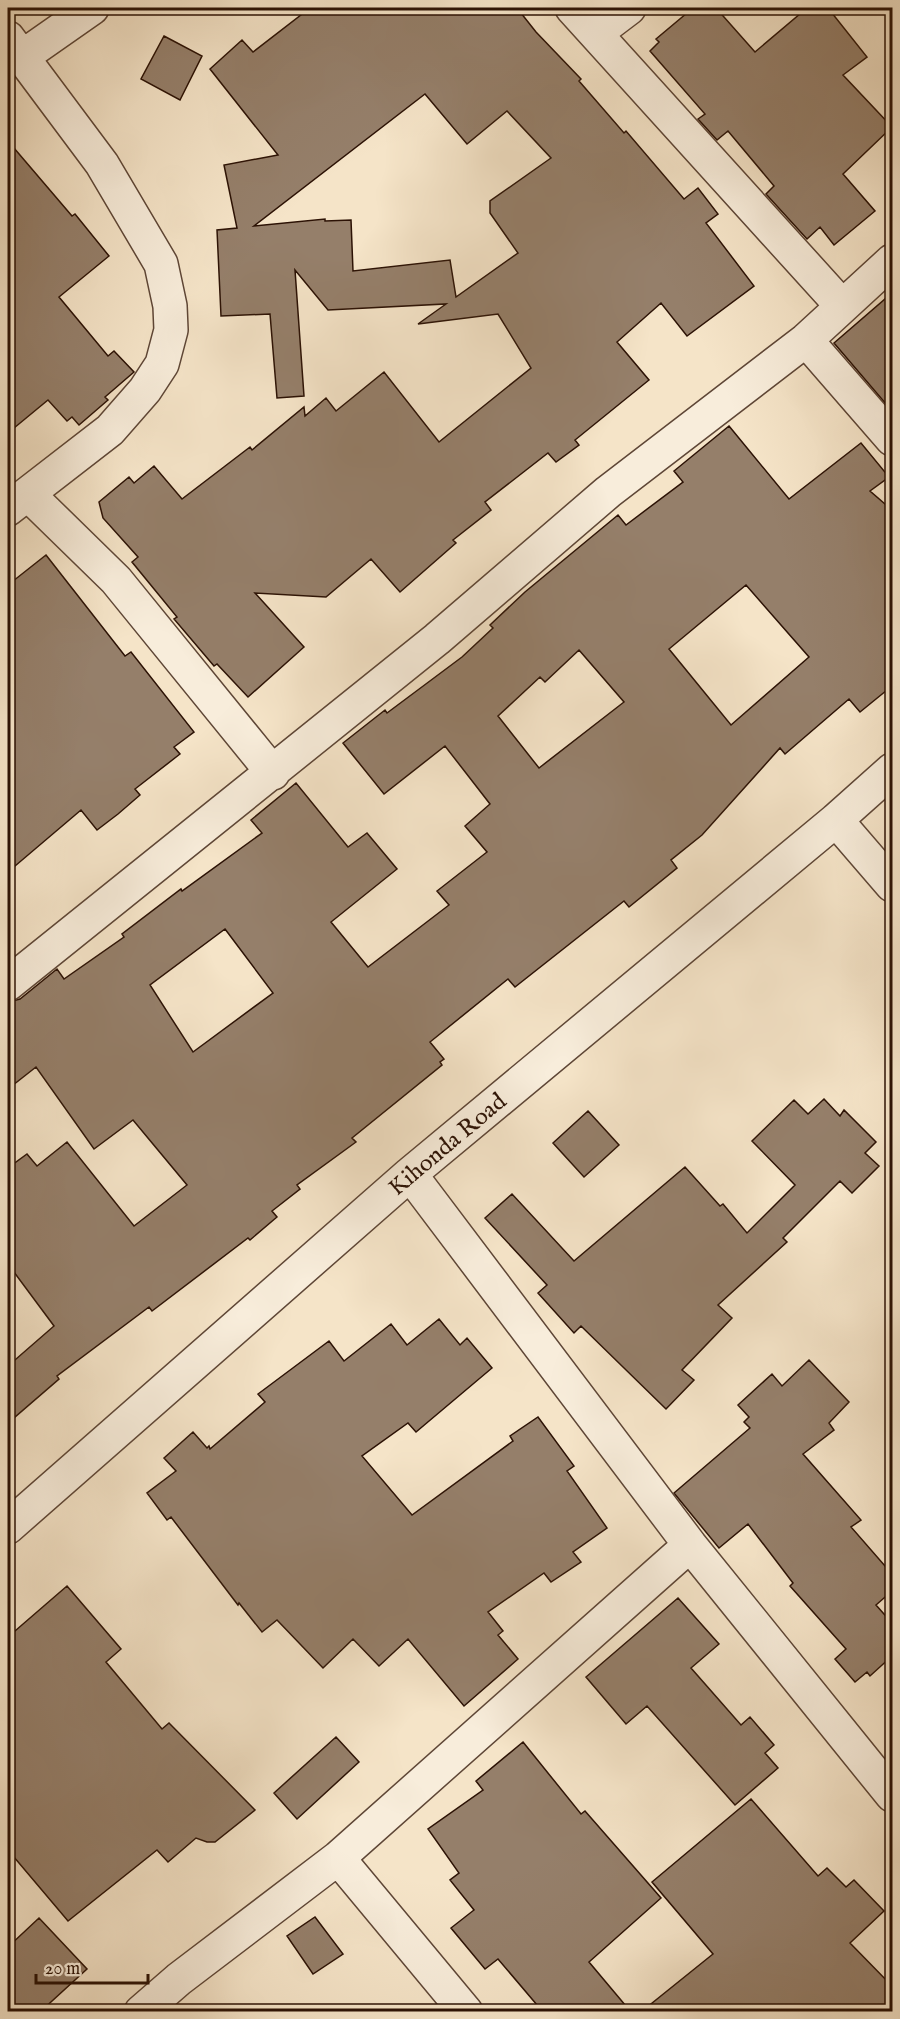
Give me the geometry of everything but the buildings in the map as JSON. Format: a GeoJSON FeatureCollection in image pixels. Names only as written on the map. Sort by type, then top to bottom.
{"type":"FeatureCollection","features":[{"type":"Feature","properties":{"kind":"street"},"geometry":{"type":"LineString","coordinates":[[92,8],[15,48],[102,164],[161,264],[170,306],[171,330],[162,364],[145,390],[110,430],[18,501],[116,580],[273,773]]}},
{"type":"Feature","properties":{"kind":"street"},"geometry":{"type":"LineString","coordinates":[[572,8],[842,306]]}},
{"type":"Feature","properties":{"kind":"street"},"geometry":{"type":"LineString","coordinates":[[596,33],[629,8]]}},
{"type":"Feature","properties":{"kind":"street"},"geometry":{"type":"LineString","coordinates":[[8,984],[437,639],[608,492],[806,340],[892,261]]}},
{"type":"Feature","properties":{"kind":"street"},"geometry":{"type":"LineString","coordinates":[[806,340],[892,439]]}},
{"type":"Feature","properties":{"kind":"street","name":"Kihonda Road"},"geometry":{"type":"LineString","coordinates":[[8,1527],[410,1174],[836,820],[892,770]]}},
{"type":"Feature","properties":{"kind":"street"},"geometry":{"type":"LineString","coordinates":[[836,820],[892,885]]}},
{"type":"Feature","properties":{"kind":"street"},"geometry":{"type":"LineString","coordinates":[[410,1174],[690,1545],[892,1795]]}},
{"type":"Feature","properties":{"kind":"street"},"geometry":{"type":"LineString","coordinates":[[141,2012],[179,1979],[338,1858],[690,1545]]}},
{"type":"Feature","properties":{"kind":"street"},"geometry":{"type":"LineString","coordinates":[[338,1858],[466,2012]]}}]}
